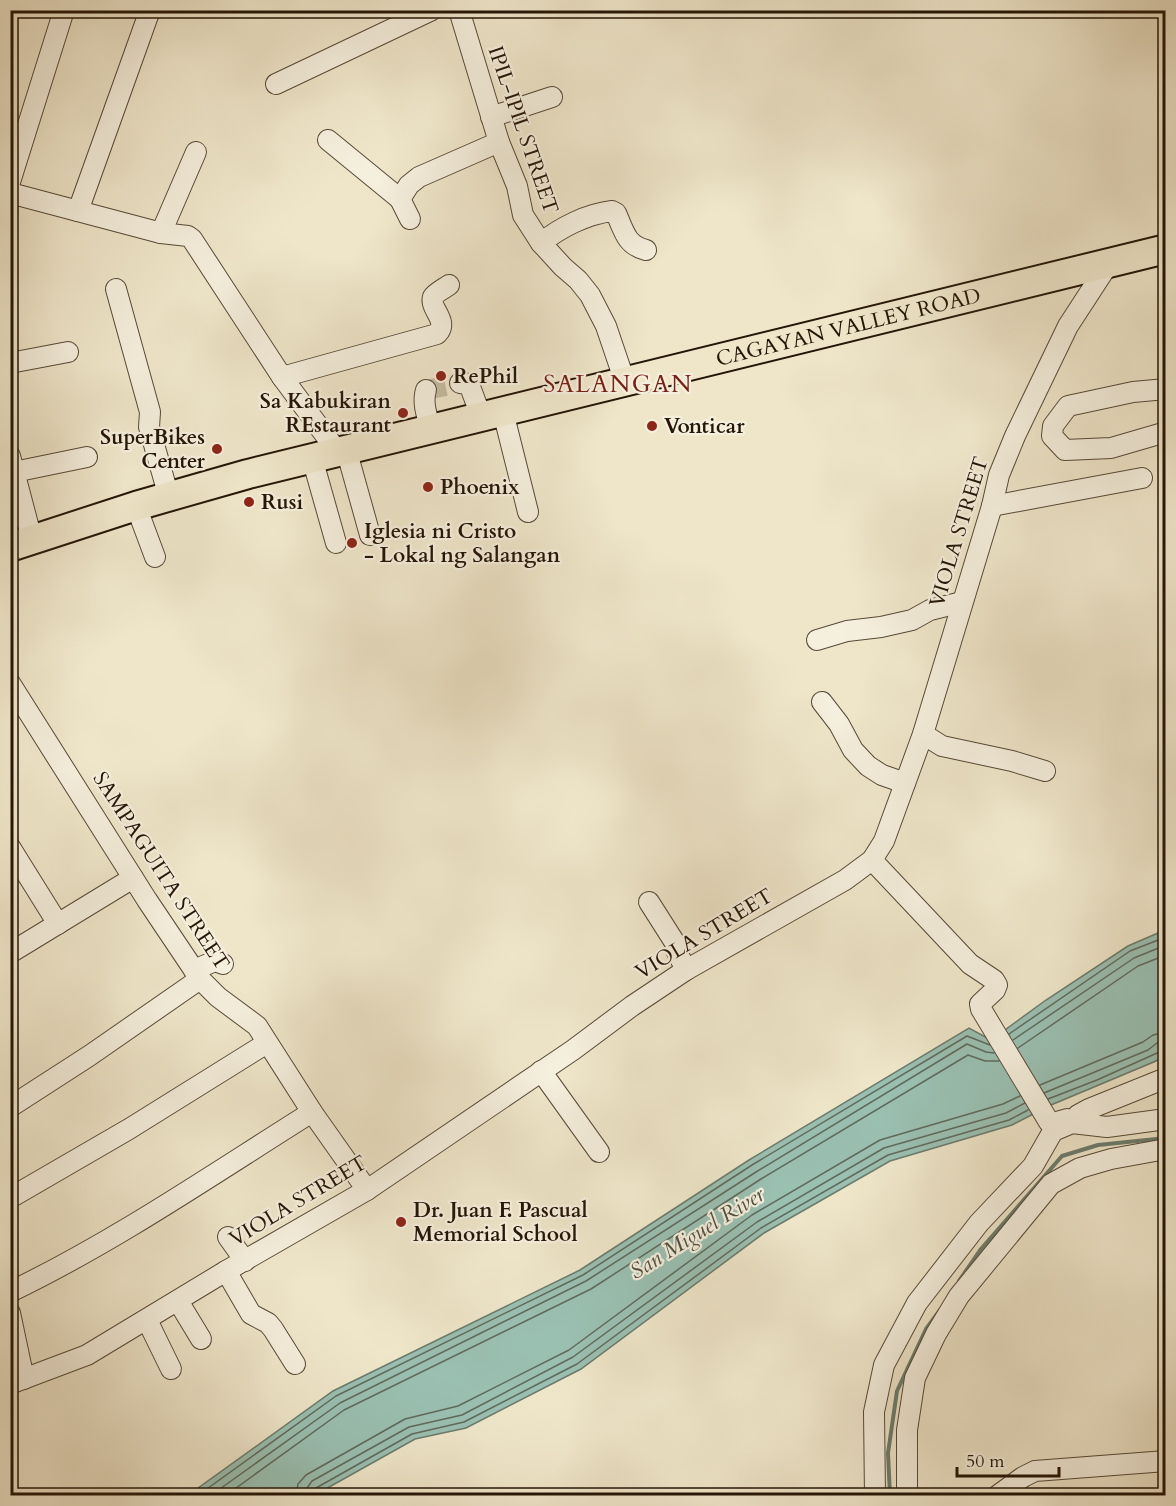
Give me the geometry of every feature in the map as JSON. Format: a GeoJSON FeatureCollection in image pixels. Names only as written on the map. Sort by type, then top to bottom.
{"type":"FeatureCollection","features":[{"type":"Feature","properties":{"kind":"highway","name":"CAGAYAN VALLEY ROAD"},"geometry":{"type":"LineString","coordinates":[[22,543],[136,506],[332,453],[1166,249]]}},
{"type":"Feature","properties":{"kind":"street"},"geometry":{"type":"LineString","coordinates":[[10,182],[63,10]]}},
{"type":"Feature","properties":{"kind":"street"},"geometry":{"type":"LineString","coordinates":[[78,211],[150,10]]}},
{"type":"Feature","properties":{"kind":"street"},"geometry":{"type":"LineString","coordinates":[[276,84],[432,10]]}},
{"type":"Feature","properties":{"kind":"street","name":"IPIL-IPIL STREET"},"geometry":{"type":"LineString","coordinates":[[459,10],[490,117],[517,186],[520,207],[541,243],[590,295],[606,326],[625,382]]}},
{"type":"Feature","properties":{"kind":"street"},"geometry":{"type":"LineString","coordinates":[[490,117],[552,97]]}},
{"type":"Feature","properties":{"kind":"street"},"geometry":{"type":"LineString","coordinates":[[328,140],[400,199],[410,219]]}},
{"type":"Feature","properties":{"kind":"street"},"geometry":{"type":"LineString","coordinates":[[400,199],[409,185],[419,177],[499,142]]}},
{"type":"Feature","properties":{"kind":"street"},"geometry":{"type":"LineString","coordinates":[[161,232],[196,153]]}},
{"type":"Feature","properties":{"kind":"street"},"geometry":{"type":"LineString","coordinates":[[10,193],[161,232],[188,236],[192,239],[332,453],[361,504],[370,535]]}},
{"type":"Feature","properties":{"kind":"street"},"geometry":{"type":"LineString","coordinates":[[541,243],[583,218],[612,211],[616,213],[631,244],[636,248],[646,250]]}},
{"type":"Feature","properties":{"kind":"street","name":"VIOLA STREET"},"geometry":{"type":"LineString","coordinates":[[17,1381],[76,1361],[367,1190],[686,970],[845,880],[872,860],[884,842],[923,734],[992,506],[999,475],[1068,326],[1109,263]]}},
{"type":"Feature","properties":{"kind":"street"},"geometry":{"type":"LineString","coordinates":[[282,377],[437,334],[441,331],[442,323],[433,301],[434,296],[449,285]]}},
{"type":"Feature","properties":{"kind":"street"},"geometry":{"type":"LineString","coordinates":[[116,289],[150,412],[149,427],[170,497]]}},
{"type":"Feature","properties":{"kind":"street"},"geometry":{"type":"LineString","coordinates":[[10,363],[68,351]]}},
{"type":"Feature","properties":{"kind":"street"},"geometry":{"type":"LineString","coordinates":[[460,383],[469,384],[492,414],[528,512]]}},
{"type":"Feature","properties":{"kind":"street"},"geometry":{"type":"LineString","coordinates":[[426,390],[424,395],[430,429]]}},
{"type":"Feature","properties":{"kind":"street"},"geometry":{"type":"LineString","coordinates":[[1166,390],[1133,392],[1068,406],[1053,426],[1052,436],[1065,450],[1111,448],[1166,432]]}},
{"type":"Feature","properties":{"kind":"street"},"geometry":{"type":"LineString","coordinates":[[1027,413],[1053,426]]}},
{"type":"Feature","properties":{"kind":"street"},"geometry":{"type":"LineString","coordinates":[[332,453],[327,512],[336,543]]}},
{"type":"Feature","properties":{"kind":"street"},"geometry":{"type":"LineString","coordinates":[[22,543],[29,528],[12,464],[87,457]]}},
{"type":"Feature","properties":{"kind":"street"},"geometry":{"type":"LineString","coordinates":[[992,506],[1142,478]]}},
{"type":"Feature","properties":{"kind":"street"},"geometry":{"type":"LineString","coordinates":[[327,512],[361,504]]}},
{"type":"Feature","properties":{"kind":"street"},"geometry":{"type":"LineString","coordinates":[[136,506],[155,557]]}},
{"type":"Feature","properties":{"kind":"street"},"geometry":{"type":"LineString","coordinates":[[817,640],[847,631],[912,620],[930,610],[962,602]]}},
{"type":"Feature","properties":{"kind":"street","name":"SAMPAGUITA STREET"},"geometry":{"type":"LineString","coordinates":[[13,691],[197,975],[218,997],[253,1022],[367,1190]]}},
{"type":"Feature","properties":{"kind":"street"},"geometry":{"type":"LineString","coordinates":[[822,702],[839,724],[852,750],[868,766],[882,775],[905,783]]}},
{"type":"Feature","properties":{"kind":"street"},"geometry":{"type":"LineString","coordinates":[[923,734],[942,746],[1012,761],[1044,771]]}},
{"type":"Feature","properties":{"kind":"street"},"geometry":{"type":"LineString","coordinates":[[10,847],[58,924]]}},
{"type":"Feature","properties":{"kind":"street"},"geometry":{"type":"LineString","coordinates":[[872,860],[969,964],[994,980],[997,985],[995,990],[982,1000],[981,1009],[1049,1122],[1067,1119],[1072,1123]]}},
{"type":"Feature","properties":{"kind":"street"},"geometry":{"type":"LineString","coordinates":[[10,953],[133,878]]}},
{"type":"Feature","properties":{"kind":"street"},"geometry":{"type":"LineString","coordinates":[[649,902],[676,946],[686,970]]}},
{"type":"Feature","properties":{"kind":"street"},"geometry":{"type":"LineString","coordinates":[[10,1107],[89,1056],[215,962],[223,964]]}},
{"type":"Feature","properties":{"kind":"street"},"geometry":{"type":"LineString","coordinates":[[10,1198],[129,1129],[267,1043]]}},
{"type":"Feature","properties":{"kind":"street"},"geometry":{"type":"LineString","coordinates":[[541,1071],[599,1152]]}},
{"type":"Feature","properties":{"kind":"street"},"geometry":{"type":"LineString","coordinates":[[1072,1123],[1078,1115],[1089,1109],[1166,1078]]}},
{"type":"Feature","properties":{"kind":"street"},"geometry":{"type":"LineString","coordinates":[[10,1292],[54,1271],[98,1245],[312,1112]]}},
{"type":"Feature","properties":{"kind":"street"},"geometry":{"type":"LineString","coordinates":[[907,1496],[907,1430],[915,1378],[936,1334],[959,1296],[1042,1175],[1053,1131],[1072,1123],[1107,1127],[1166,1119]]}},
{"type":"Feature","properties":{"kind":"street"},"geometry":{"type":"LineString","coordinates":[[875,1496],[874,1412],[884,1365],[917,1303],[979,1223],[1042,1175],[1166,1149]]}},
{"type":"Feature","properties":{"kind":"street"},"geometry":{"type":"LineString","coordinates":[[228,1237],[245,1261]]}},
{"type":"Feature","properties":{"kind":"street"},"geometry":{"type":"LineString","coordinates":[[226,1271],[251,1314],[268,1323],[295,1364]]}},
{"type":"Feature","properties":{"kind":"street"},"geometry":{"type":"LineString","coordinates":[[178,1301],[201,1339]]}},
{"type":"Feature","properties":{"kind":"street"},"geometry":{"type":"LineString","coordinates":[[10,1313],[17,1381]]}},
{"type":"Feature","properties":{"kind":"street"},"geometry":{"type":"LineString","coordinates":[[147,1320],[171,1370]]}},
{"type":"Feature","properties":{"kind":"street"},"geometry":{"type":"LineString","coordinates":[[997,1496],[1035,1471],[1166,1461]]}},
{"type":"Feature","properties":{"kind":"water","name":"San Miguel River"},"geometry":{"type":"Polygon","coordinates":[[[1165,930],[1165,1053],[1156,1061],[1051,1105],[1012,1125],[890,1161],[764,1233],[581,1369],[466,1428],[415,1439],[315,1495],[187,1496],[333,1391],[580,1270],[749,1160],[969,1028],[991,1040],[1046,1000],[1128,946],[1165,930]]]}},
{"type":"Feature","properties":{"kind":"waterway"},"geometry":{"type":"LineString","coordinates":[[959,1281],[981,1249],[1062,1156],[1098,1145],[1166,1138]]}},
{"type":"Feature","properties":{"kind":"waterway"},"geometry":{"type":"LineString","coordinates":[[890,1496],[888,1453],[897,1391],[926,1329],[940,1310]]}},
{"type":"Feature","properties":{"kind":"tunnel"},"geometry":{"type":"LineString","coordinates":[[426,390],[460,383]]}},
{"type":"Feature","properties":{"kind":"place","name":"RePhil"},"geometry":{"type":"Point","coordinates":[441,376]}},
{"type":"Feature","properties":{"kind":"place","name":"Sa Kabukiran REstaurant"},"geometry":{"type":"Point","coordinates":[403,413]}},
{"type":"Feature","properties":{"kind":"place","name":"Vonticar"},"geometry":{"type":"Point","coordinates":[652,426]}},
{"type":"Feature","properties":{"kind":"place","name":"SuperBikes Center"},"geometry":{"type":"Point","coordinates":[217,449]}},
{"type":"Feature","properties":{"kind":"place","name":"Phoenix"},"geometry":{"type":"Point","coordinates":[428,487]}},
{"type":"Feature","properties":{"kind":"place","name":"Rusi"},"geometry":{"type":"Point","coordinates":[249,502]}},
{"type":"Feature","properties":{"kind":"place","name":"Iglesia ni Cristo - Lokal ng Salangan"},"geometry":{"type":"Point","coordinates":[352,543]}},
{"type":"Feature","properties":{"kind":"place","name":"Dr. Juan F. Pascual Memorial School"},"geometry":{"type":"Point","coordinates":[401,1222]}},
{"type":"Feature","properties":{"kind":"district","name":"SALANGAN"},"geometry":{"type":"Point","coordinates":[618,384]}}]}
